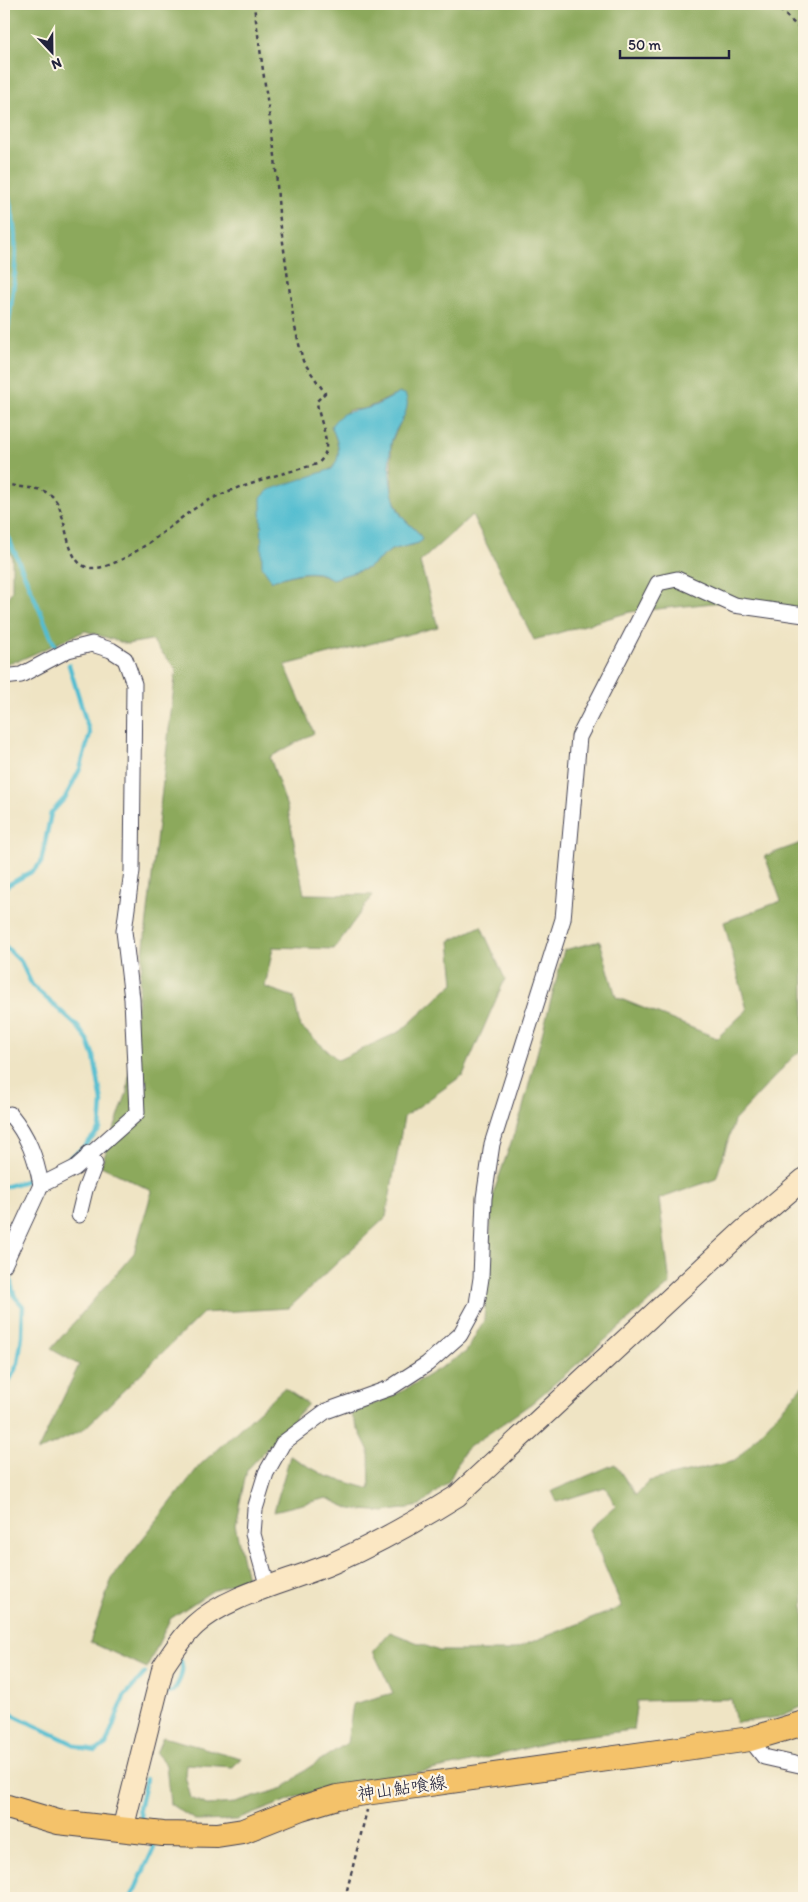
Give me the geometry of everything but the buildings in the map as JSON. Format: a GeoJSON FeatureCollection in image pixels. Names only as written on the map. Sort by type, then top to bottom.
{"type":"FeatureCollection","features":[{"type":"Feature","properties":{"kind":"main road","name":"神山鮎喰線"},"geometry":{"type":"LineString","coordinates":[[4,1806],[58,1822],[163,1834],[217,1835],[243,1831],[301,1808],[337,1797],[750,1739],[804,1723]]}},
{"type":"Feature","properties":{"kind":"street"},"geometry":{"type":"LineString","coordinates":[[268,1588],[253,1534],[253,1526],[255,1509],[266,1473],[283,1443],[326,1411],[390,1388],[427,1364],[460,1335],[477,1304],[481,1278],[484,1198],[492,1144],[563,919],[579,737],[658,583],[677,579],[734,604],[804,614]]}},
{"type":"Feature","properties":{"kind":"street"},"geometry":{"type":"LineString","coordinates":[[4,677],[21,676],[68,650],[92,644],[111,650],[124,659],[134,684],[132,871],[124,931],[132,1000],[137,1113],[89,1153],[75,1168],[40,1179]]}},
{"type":"Feature","properties":{"kind":"street"},"geometry":{"type":"LineString","coordinates":[[4,1116],[10,1114],[24,1131],[37,1161],[40,1179],[6,1262]]}},
{"type":"Feature","properties":{"kind":"street"},"geometry":{"type":"LineString","coordinates":[[79,1215],[85,1190],[95,1164],[89,1153]]}},
{"type":"Feature","properties":{"kind":"street"},"geometry":{"type":"LineString","coordinates":[[123,1828],[164,1667],[173,1651],[195,1624],[215,1610],[333,1563],[417,1522],[457,1496],[744,1230],[804,1179]]}},
{"type":"Feature","properties":{"kind":"street"},"geometry":{"type":"LineString","coordinates":[[750,1739],[764,1757],[804,1766]]}},
{"type":"Feature","properties":{"kind":"path"},"geometry":{"type":"LineString","coordinates":[[774,4],[804,33]]}},
{"type":"Feature","properties":{"kind":"path"},"geometry":{"type":"LineString","coordinates":[[4,482],[13,487],[43,490],[54,498],[75,558],[84,567],[94,568],[106,566],[133,554],[201,503],[246,485],[317,464],[324,459],[328,450],[317,401],[325,393],[302,361],[294,323],[279,213],[275,156],[254,6]]}},
{"type":"Feature","properties":{"kind":"path"},"geometry":{"type":"LineString","coordinates":[[345,1898],[372,1792]]}},
{"type":"Feature","properties":{"kind":"green space"},"geometry":{"type":"Polygon","coordinates":[[[4,4],[804,4],[804,626],[741,600],[630,612],[534,640],[472,515],[420,562],[438,627],[285,665],[314,733],[270,757],[288,810],[304,894],[373,895],[334,949],[273,947],[265,987],[294,997],[300,1026],[338,1060],[401,1031],[454,983],[450,941],[481,926],[505,979],[463,1075],[404,1117],[386,1217],[289,1308],[203,1313],[83,1430],[37,1452],[79,1365],[51,1349],[134,1253],[152,1191],[101,1166],[127,1092],[176,669],[151,640],[127,644],[85,631],[20,660],[4,664],[4,603],[12,591],[12,556],[4,542],[4,4]],[[400,393],[365,409],[349,410],[331,426],[338,445],[338,458],[332,468],[325,472],[272,581],[302,573],[317,573],[332,579],[368,568],[391,550],[419,543],[419,533],[403,518],[392,496],[391,443],[406,410],[400,393]]]}},
{"type":"Feature","properties":{"kind":"green space"},"geometry":{"type":"Polygon","coordinates":[[[804,842],[804,1048],[793,1057],[734,1121],[716,1179],[659,1199],[670,1284],[532,1403],[465,1450],[449,1481],[420,1506],[385,1512],[351,1509],[327,1498],[274,1511],[290,1456],[326,1476],[370,1489],[369,1451],[351,1414],[401,1392],[466,1352],[484,1320],[493,1194],[522,1111],[564,950],[600,941],[616,997],[717,1038],[747,1010],[724,922],[781,901],[765,856],[804,842]]]}},
{"type":"Feature","properties":{"kind":"green space"},"geometry":{"type":"Polygon","coordinates":[[[804,1384],[804,1706],[778,1717],[736,1723],[731,1699],[637,1701],[633,1730],[567,1738],[462,1764],[299,1796],[237,1820],[196,1821],[170,1804],[166,1765],[156,1753],[163,1737],[241,1758],[233,1767],[186,1764],[185,1776],[191,1798],[207,1805],[235,1803],[284,1788],[305,1770],[347,1743],[353,1704],[393,1693],[373,1651],[390,1632],[439,1651],[508,1651],[622,1607],[589,1529],[616,1506],[605,1487],[557,1502],[552,1491],[615,1464],[636,1495],[649,1481],[735,1461],[804,1384]]]}},
{"type":"Feature","properties":{"kind":"green space"},"geometry":{"type":"Polygon","coordinates":[[[284,1388],[308,1404],[247,1470],[235,1525],[247,1579],[212,1591],[170,1619],[147,1668],[90,1642],[112,1578],[200,1465],[284,1388]]]}},
{"type":"Feature","properties":{"kind":"water"},"geometry":{"type":"Polygon","coordinates":[[[400,393],[405,394],[407,407],[391,444],[391,483],[399,512],[422,539],[419,543],[391,550],[368,568],[332,579],[325,575],[310,572],[295,574],[272,581],[262,566],[261,498],[269,490],[332,469],[338,453],[337,443],[331,426],[335,421],[346,413],[369,408],[400,393]]]}},
{"type":"Feature","properties":{"kind":"waterway"},"geometry":{"type":"LineString","coordinates":[[4,183],[10,204],[16,243],[14,281],[4,345]]}},
{"type":"Feature","properties":{"kind":"waterway"},"geometry":{"type":"LineString","coordinates":[[4,532],[8,537],[56,648]]}},
{"type":"Feature","properties":{"kind":"waterway"},"geometry":{"type":"LineString","coordinates":[[4,892],[6,886],[33,871],[41,863],[51,813],[65,798],[80,769],[90,734],[69,665]]}},
{"type":"Feature","properties":{"kind":"waterway"},"geometry":{"type":"LineString","coordinates":[[4,945],[21,962],[32,985],[78,1027],[88,1041],[94,1057],[102,1102],[100,1129],[84,1147],[50,1173]]}},
{"type":"Feature","properties":{"kind":"waterway"},"geometry":{"type":"LineString","coordinates":[[4,1187],[36,1178]]}},
{"type":"Feature","properties":{"kind":"waterway"},"geometry":{"type":"LineString","coordinates":[[4,1392],[18,1363],[22,1336],[23,1306],[15,1297],[11,1284],[10,1264]]}},
{"type":"Feature","properties":{"kind":"waterway"},"geometry":{"type":"LineString","coordinates":[[165,1696],[166,1693],[173,1692],[179,1681],[182,1673],[181,1661]]}},
{"type":"Feature","properties":{"kind":"waterway"},"geometry":{"type":"LineString","coordinates":[[4,1698],[11,1714],[84,1749],[96,1751],[106,1744],[124,1697],[145,1673]]}},
{"type":"Feature","properties":{"kind":"waterway"},"geometry":{"type":"LineString","coordinates":[[142,1820],[139,1809],[146,1779]]}},
{"type":"Feature","properties":{"kind":"waterway"},"geometry":{"type":"LineString","coordinates":[[131,1898],[154,1848],[153,1845]]}}]}
